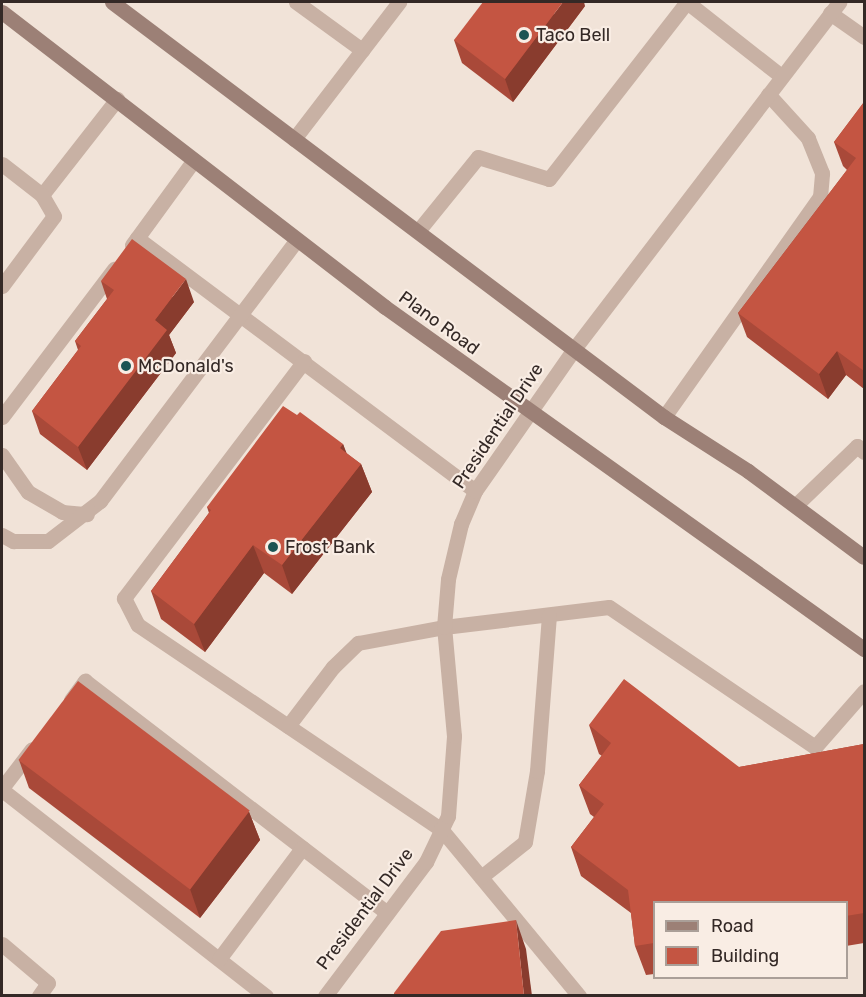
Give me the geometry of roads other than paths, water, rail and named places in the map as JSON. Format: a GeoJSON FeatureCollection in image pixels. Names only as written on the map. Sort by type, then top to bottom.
{"type":"FeatureCollection","features":[{"type":"Feature","properties":{"kind":"main road"},"geometry":{"type":"LineString","coordinates":[[120,4],[294,139],[664,417],[796,505],[864,557]]}},
{"type":"Feature","properties":{"kind":"main road","name":"Plano Road"},"geometry":{"type":"LineString","coordinates":[[2,12],[297,240],[528,412],[864,649]]}},
{"type":"Feature","properties":{"kind":"street"},"geometry":{"type":"LineString","coordinates":[[296,2],[362,50]]}},
{"type":"Feature","properties":{"kind":"street"},"geometry":{"type":"LineString","coordinates":[[294,139],[399,2]]}},
{"type":"Feature","properties":{"kind":"street"},"geometry":{"type":"LineString","coordinates":[[418,231],[478,158],[549,179],[687,2],[781,76]]}},
{"type":"Feature","properties":{"kind":"street"},"geometry":{"type":"LineString","coordinates":[[834,7],[864,37]]}},
{"type":"Feature","properties":{"kind":"street","name":"Presidential Drive"},"geometry":{"type":"LineString","coordinates":[[325,996],[426,862],[448,816],[454,736],[444,627],[448,579],[461,524],[475,491],[574,349],[834,7]]}},
{"type":"Feature","properties":{"kind":"street"},"geometry":{"type":"LineString","coordinates":[[664,417],[820,197],[822,173],[808,138],[768,94]]}},
{"type":"Feature","properties":{"kind":"street"},"geometry":{"type":"LineString","coordinates":[[42,195],[117,99]]}},
{"type":"Feature","properties":{"kind":"street"},"geometry":{"type":"LineString","coordinates":[[2,417],[138,238],[194,160]]}},
{"type":"Feature","properties":{"kind":"street"},"geometry":{"type":"LineString","coordinates":[[2,164],[42,195],[54,216],[2,286]]}},
{"type":"Feature","properties":{"kind":"street"},"geometry":{"type":"LineString","coordinates":[[138,238],[475,491]]}},
{"type":"Feature","properties":{"kind":"street"},"geometry":{"type":"LineString","coordinates":[[2,535],[13,541],[48,541],[87,513],[297,240]]}},
{"type":"Feature","properties":{"kind":"street"},"geometry":{"type":"LineString","coordinates":[[304,361],[124,598],[138,624],[441,829],[579,996]]}},
{"type":"Feature","properties":{"kind":"street"},"geometry":{"type":"LineString","coordinates":[[796,505],[857,446],[864,452]]}},
{"type":"Feature","properties":{"kind":"street"},"geometry":{"type":"LineString","coordinates":[[2,455],[28,492],[62,512],[87,513]]}},
{"type":"Feature","properties":{"kind":"street"},"geometry":{"type":"LineString","coordinates":[[288,726],[333,667],[358,643],[444,627],[609,607],[816,747],[864,691]]}},
{"type":"Feature","properties":{"kind":"street"},"geometry":{"type":"LineString","coordinates":[[481,877],[525,842],[537,771],[549,615]]}},
{"type":"Feature","properties":{"kind":"street"},"geometry":{"type":"LineString","coordinates":[[57,717],[86,681],[387,913]]}},
{"type":"Feature","properties":{"kind":"street"},"geometry":{"type":"LineString","coordinates":[[44,735],[2,789],[266,996]]}},
{"type":"Feature","properties":{"kind":"street"},"geometry":{"type":"LineString","coordinates":[[219,959],[302,848]]}},
{"type":"Feature","properties":{"kind":"street"},"geometry":{"type":"LineString","coordinates":[[2,944],[48,983],[39,996]]}},
{"type":"Feature","properties":{"kind":"place","name":"Taco Bell"},"geometry":{"type":"Point","coordinates":[524,35]}},
{"type":"Feature","properties":{"kind":"place","name":"McDonald's"},"geometry":{"type":"Point","coordinates":[126,366]}},
{"type":"Feature","properties":{"kind":"place","name":"Frost Bank"},"geometry":{"type":"Point","coordinates":[273,547]}}]}
